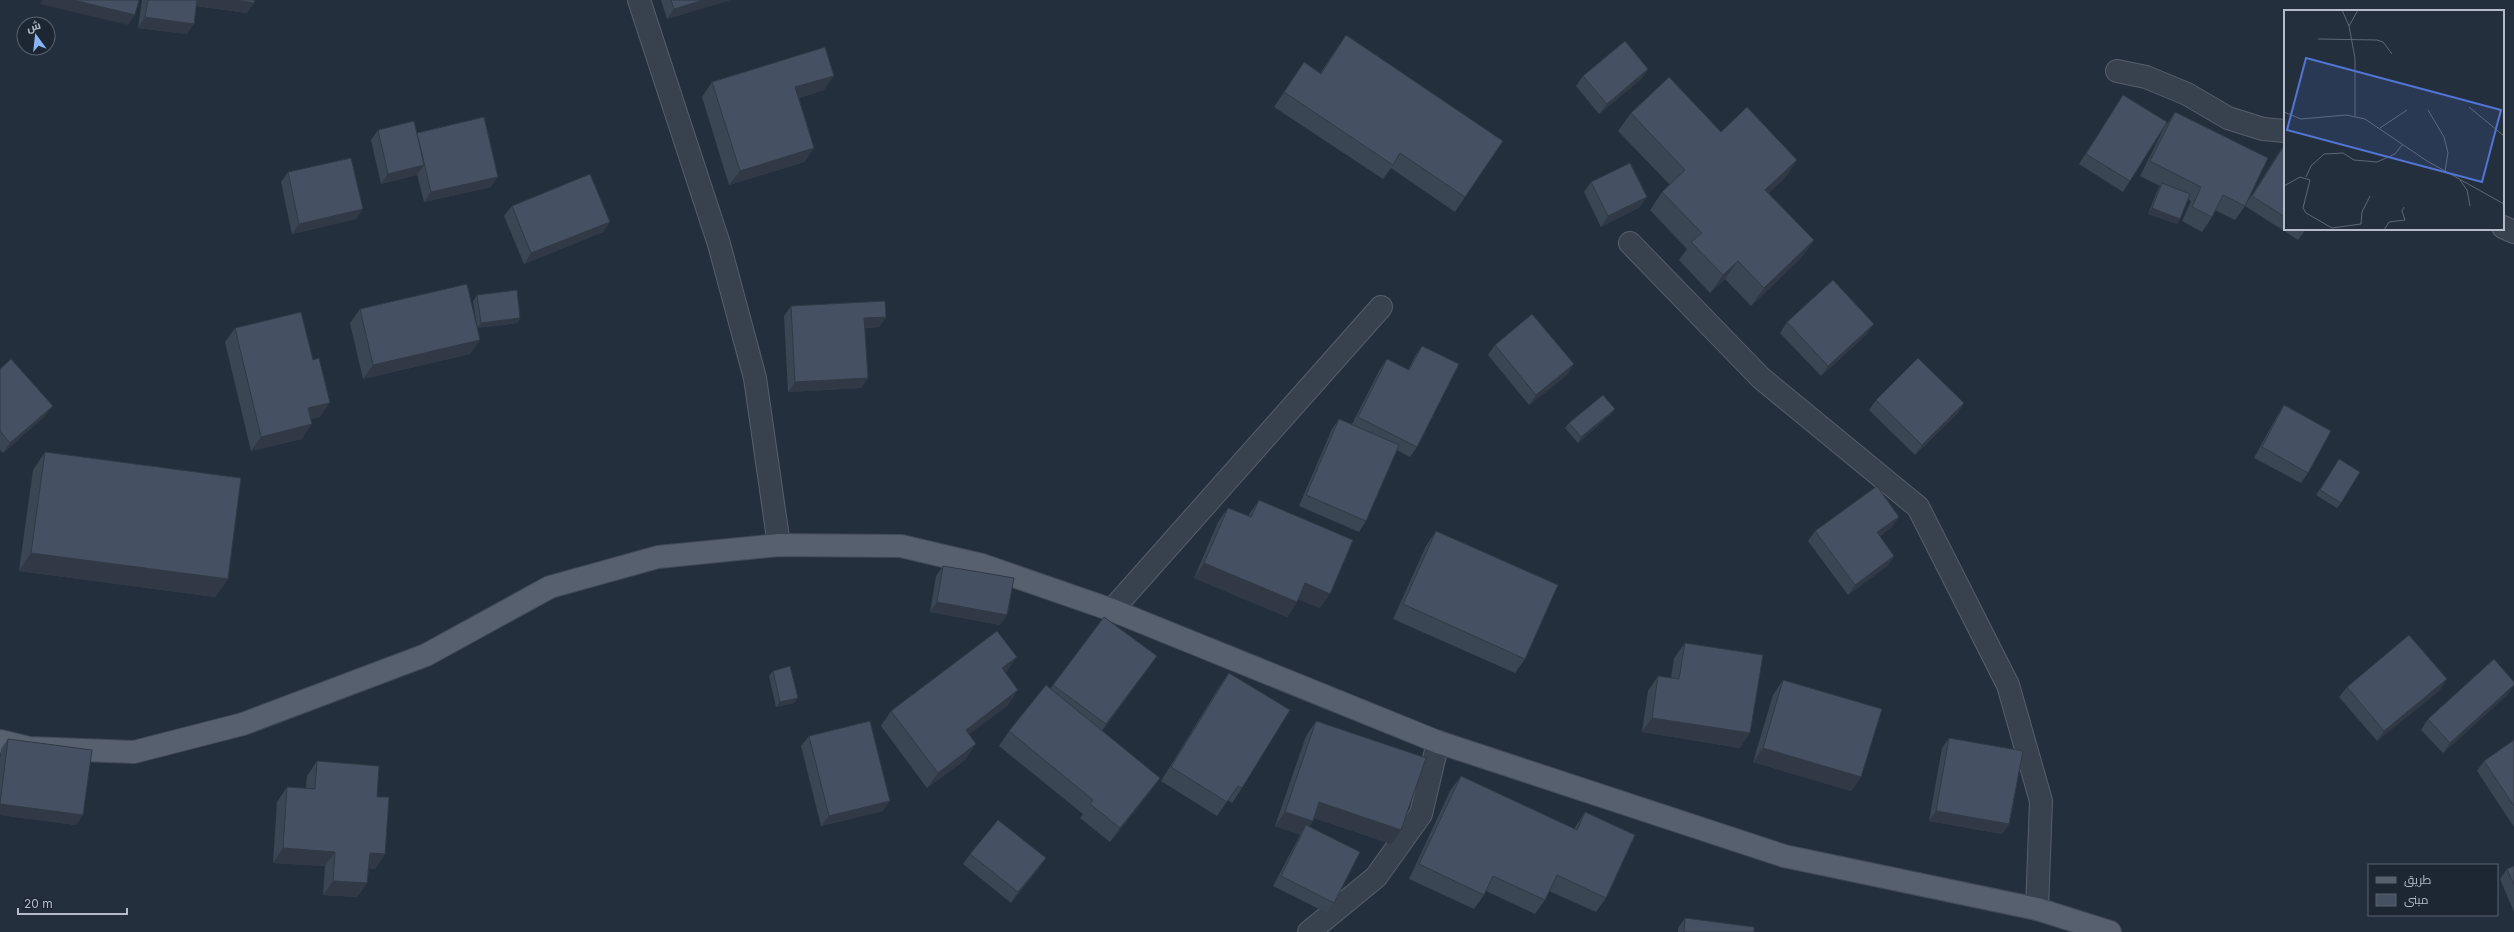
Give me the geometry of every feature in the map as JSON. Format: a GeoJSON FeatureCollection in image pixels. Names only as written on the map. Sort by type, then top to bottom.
{"type":"FeatureCollection","features":[{"type":"Feature","properties":{"kind":"main road"},"geometry":{"type":"LineString","coordinates":[[0,741],[29,748],[134,752],[243,724],[426,655],[550,587],[658,557],[779,545],[901,546],[982,565],[1112,610],[1438,742],[1784,856],[2037,909],[2110,932]]}},
{"type":"Feature","properties":{"kind":"street"},"geometry":{"type":"LineString","coordinates":[[639,0],[719,244],[755,378],[779,545]]}},
{"type":"Feature","properties":{"kind":"street"},"geometry":{"type":"LineString","coordinates":[[2117,71],[2146,77],[2187,94],[2228,118],[2262,129],[2284,131]]}},
{"type":"Feature","properties":{"kind":"street"},"geometry":{"type":"LineString","coordinates":[[2504,227],[2514,232]]}},
{"type":"Feature","properties":{"kind":"street"},"geometry":{"type":"LineString","coordinates":[[1630,243],[1761,378],[1918,507],[2008,684],[2041,801],[2037,909]]}},
{"type":"Feature","properties":{"kind":"street"},"geometry":{"type":"LineString","coordinates":[[1112,610],[1381,307]]}},
{"type":"Feature","properties":{"kind":"street"},"geometry":{"type":"LineString","coordinates":[[1309,932],[1376,877],[1421,814],[1438,742]]}},
{"type":"Feature","properties":{"kind":"building"},"geometry":{"type":"Polygon","coordinates":[[[73,0],[139,0],[135,15],[73,0]]]}},
{"type":"Feature","properties":{"kind":"building"},"geometry":{"type":"Polygon","coordinates":[[[148,0],[197,0],[194,24],[145,17],[148,0]]]}},
{"type":"Feature","properties":{"kind":"building"},"geometry":{"type":"Polygon","coordinates":[[[234,0],[255,0],[254,3],[234,0]]]}},
{"type":"Feature","properties":{"kind":"building"},"geometry":{"type":"Polygon","coordinates":[[[671,0],[704,0],[674,9],[671,0]]]}},
{"type":"Feature","properties":{"kind":"building"},"geometry":{"type":"Polygon","coordinates":[[[1346,35],[1503,141],[1465,197],[1400,153],[1393,165],[1284,92],[1304,62],[1321,74],[1346,35]]]}},
{"type":"Feature","properties":{"kind":"building"},"geometry":{"type":"Polygon","coordinates":[[[1625,41],[1648,69],[1607,104],[1583,76],[1625,41]]]}},
{"type":"Feature","properties":{"kind":"building"},"geometry":{"type":"Polygon","coordinates":[[[825,47],[834,76],[795,87],[814,148],[740,171],[712,82],[825,47]]]}},
{"type":"Feature","properties":{"kind":"building"},"geometry":{"type":"Polygon","coordinates":[[[1669,77],[1721,132],[1747,107],[1797,160],[1765,190],[1814,240],[1764,288],[1738,261],[1723,275],[1691,242],[1702,233],[1662,192],[1685,170],[1631,113],[1669,77]]]}},
{"type":"Feature","properties":{"kind":"building"},"geometry":{"type":"Polygon","coordinates":[[[2123,95],[2167,122],[2130,181],[2086,154],[2123,95]]]}},
{"type":"Feature","properties":{"kind":"building"},"geometry":{"type":"Polygon","coordinates":[[[2175,112],[2268,158],[2245,206],[2223,195],[2212,217],[2192,207],[2201,187],[2150,161],[2175,112]]]}},
{"type":"Feature","properties":{"kind":"building"},"geometry":{"type":"Polygon","coordinates":[[[484,117],[498,177],[431,192],[417,133],[484,117]]]}},
{"type":"Feature","properties":{"kind":"building"},"geometry":{"type":"Polygon","coordinates":[[[414,121],[424,165],[388,174],[378,130],[414,121]]]}},
{"type":"Feature","properties":{"kind":"building"},"geometry":{"type":"Polygon","coordinates":[[[2284,146],[2284,216],[2252,196],[2284,146]]]}},
{"type":"Feature","properties":{"kind":"building"},"geometry":{"type":"Polygon","coordinates":[[[351,158],[363,209],[299,224],[288,172],[351,158]]]}},
{"type":"Feature","properties":{"kind":"building"},"geometry":{"type":"Polygon","coordinates":[[[1630,163],[1647,197],[1608,216],[1591,182],[1630,163]]]}},
{"type":"Feature","properties":{"kind":"building"},"geometry":{"type":"Polygon","coordinates":[[[590,174],[610,222],[531,253],[512,206],[590,174]]]}},
{"type":"Feature","properties":{"kind":"building"},"geometry":{"type":"Polygon","coordinates":[[[2162,183],[2190,194],[2180,219],[2152,208],[2162,183]]]}},
{"type":"Feature","properties":{"kind":"building"},"geometry":{"type":"Polygon","coordinates":[[[1833,280],[1874,324],[1828,366],[1787,322],[1833,280]]]}},
{"type":"Feature","properties":{"kind":"building"},"geometry":{"type":"Polygon","coordinates":[[[467,284],[480,340],[373,365],[360,309],[467,284]]]}},
{"type":"Feature","properties":{"kind":"building"},"geometry":{"type":"Polygon","coordinates":[[[517,290],[520,318],[481,323],[477,295],[517,290]]]}},
{"type":"Feature","properties":{"kind":"building"},"geometry":{"type":"Polygon","coordinates":[[[885,301],[886,317],[864,318],[868,378],[795,382],[791,306],[885,301]]]}},
{"type":"Feature","properties":{"kind":"building"},"geometry":{"type":"Polygon","coordinates":[[[301,312],[313,360],[319,358],[330,403],[308,408],[312,424],[261,437],[235,328],[301,312]]]}},
{"type":"Feature","properties":{"kind":"building"},"geometry":{"type":"Polygon","coordinates":[[[1532,314],[1574,364],[1536,395],[1495,345],[1532,314]]]}},
{"type":"Feature","properties":{"kind":"building"},"geometry":{"type":"Polygon","coordinates":[[[1422,346],[1459,364],[1417,447],[1358,417],[1387,359],[1409,370],[1422,346]]]}},
{"type":"Feature","properties":{"kind":"building"},"geometry":{"type":"Polygon","coordinates":[[[1918,358],[1964,403],[1922,445],[1876,400],[1918,358]]]}},
{"type":"Feature","properties":{"kind":"building"},"geometry":{"type":"Polygon","coordinates":[[[11,359],[53,406],[10,443],[0,431],[0,369],[11,359]]]}},
{"type":"Feature","properties":{"kind":"building"},"geometry":{"type":"Polygon","coordinates":[[[1603,395],[1615,409],[1581,437],[1569,423],[1603,395]]]}},
{"type":"Feature","properties":{"kind":"building"},"geometry":{"type":"Polygon","coordinates":[[[2284,405],[2331,431],[2308,473],[2262,447],[2284,405]]]}},
{"type":"Feature","properties":{"kind":"building"},"geometry":{"type":"Polygon","coordinates":[[[1339,419],[1399,445],[1366,521],[1306,495],[1339,419]]]}},
{"type":"Feature","properties":{"kind":"building"},"geometry":{"type":"Polygon","coordinates":[[[45,452],[241,478],[228,579],[31,553],[45,452]]]}},
{"type":"Feature","properties":{"kind":"building"},"geometry":{"type":"Polygon","coordinates":[[[2339,459],[2360,472],[2341,503],[2320,490],[2339,459]]]}},
{"type":"Feature","properties":{"kind":"building"},"geometry":{"type":"Polygon","coordinates":[[[1877,486],[1899,517],[1877,532],[1894,556],[1855,585],[1815,531],[1877,486]]]}},
{"type":"Feature","properties":{"kind":"building"},"geometry":{"type":"Polygon","coordinates":[[[1259,500],[1353,540],[1330,594],[1305,583],[1297,602],[1204,563],[1228,508],[1251,517],[1259,500]]]}},
{"type":"Feature","properties":{"kind":"building"},"geometry":{"type":"Polygon","coordinates":[[[1436,531],[1558,585],[1525,659],[1403,604],[1436,531]]]}},
{"type":"Feature","properties":{"kind":"building"},"geometry":{"type":"Polygon","coordinates":[[[943,566],[1014,578],[1007,615],[937,602],[943,566]]]}},
{"type":"Feature","properties":{"kind":"building"},"geometry":{"type":"Polygon","coordinates":[[[1104,617],[1157,656],[1106,724],[1053,685],[1104,617]]]}},
{"type":"Feature","properties":{"kind":"building"},"geometry":{"type":"Polygon","coordinates":[[[997,631],[1017,657],[1002,668],[1018,690],[966,730],[976,744],[938,773],[891,711],[997,631]]]}},
{"type":"Feature","properties":{"kind":"building"},"geometry":{"type":"Polygon","coordinates":[[[2409,635],[2447,679],[2384,731],[2347,687],[2409,635]]]}},
{"type":"Feature","properties":{"kind":"building"},"geometry":{"type":"Polygon","coordinates":[[[1685,643],[1763,655],[1750,733],[1652,718],[1658,676],[1679,679],[1685,643]]]}},
{"type":"Feature","properties":{"kind":"building"},"geometry":{"type":"Polygon","coordinates":[[[2494,659],[2514,682],[2514,685],[2450,743],[2428,719],[2494,659]]]}},
{"type":"Feature","properties":{"kind":"building"},"geometry":{"type":"Polygon","coordinates":[[[790,666],[798,698],[780,702],[773,671],[790,666]]]}},
{"type":"Feature","properties":{"kind":"building"},"geometry":{"type":"Polygon","coordinates":[[[1229,673],[1290,710],[1242,788],[1238,786],[1227,802],[1171,767],[1229,673]]]}},
{"type":"Feature","properties":{"kind":"building"},"geometry":{"type":"Polygon","coordinates":[[[1783,680],[1882,709],[1861,777],[1763,748],[1783,680]]]}},
{"type":"Feature","properties":{"kind":"building"},"geometry":{"type":"Polygon","coordinates":[[[1046,685],[1160,778],[1120,828],[1090,804],[1093,800],[1009,731],[1046,685]]]}},
{"type":"Feature","properties":{"kind":"building"},"geometry":{"type":"Polygon","coordinates":[[[870,721],[890,801],[829,816],[809,736],[870,721]]]}},
{"type":"Feature","properties":{"kind":"building"},"geometry":{"type":"Polygon","coordinates":[[[1316,721],[1426,758],[1401,830],[1319,802],[1313,821],[1285,812],[1316,721]]]}},
{"type":"Feature","properties":{"kind":"building"},"geometry":{"type":"Polygon","coordinates":[[[1949,738],[2023,751],[2009,824],[1936,811],[1949,738]]]}},
{"type":"Feature","properties":{"kind":"building"},"geometry":{"type":"Polygon","coordinates":[[[8,739],[92,750],[83,815],[0,804],[8,739]]]}},
{"type":"Feature","properties":{"kind":"building"},"geometry":{"type":"Polygon","coordinates":[[[2514,740],[2514,806],[2484,761],[2514,740]]]}},
{"type":"Feature","properties":{"kind":"building"},"geometry":{"type":"Polygon","coordinates":[[[317,761],[379,766],[377,797],[389,797],[385,854],[370,853],[367,883],[333,881],[335,852],[283,848],[287,787],[315,789],[317,761]]]}},
{"type":"Feature","properties":{"kind":"building"},"geometry":{"type":"Polygon","coordinates":[[[1461,776],[1577,830],[1585,812],[1635,835],[1606,898],[1557,875],[1545,900],[1493,876],[1484,895],[1419,864],[1461,776]]]}},
{"type":"Feature","properties":{"kind":"building"},"geometry":{"type":"Polygon","coordinates":[[[998,820],[1046,858],[1018,892],[970,854],[998,820]]]}},
{"type":"Feature","properties":{"kind":"building"},"geometry":{"type":"Polygon","coordinates":[[[1306,825],[1360,852],[1334,903],[1281,876],[1306,825]]]}},
{"type":"Feature","properties":{"kind":"building"},"geometry":{"type":"Polygon","coordinates":[[[2514,866],[2514,885],[2507,869],[2514,866]]]}},
{"type":"Feature","properties":{"kind":"building"},"geometry":{"type":"Polygon","coordinates":[[[1685,918],[1754,927],[1754,932],[1684,932],[1685,918]]]}}]}
